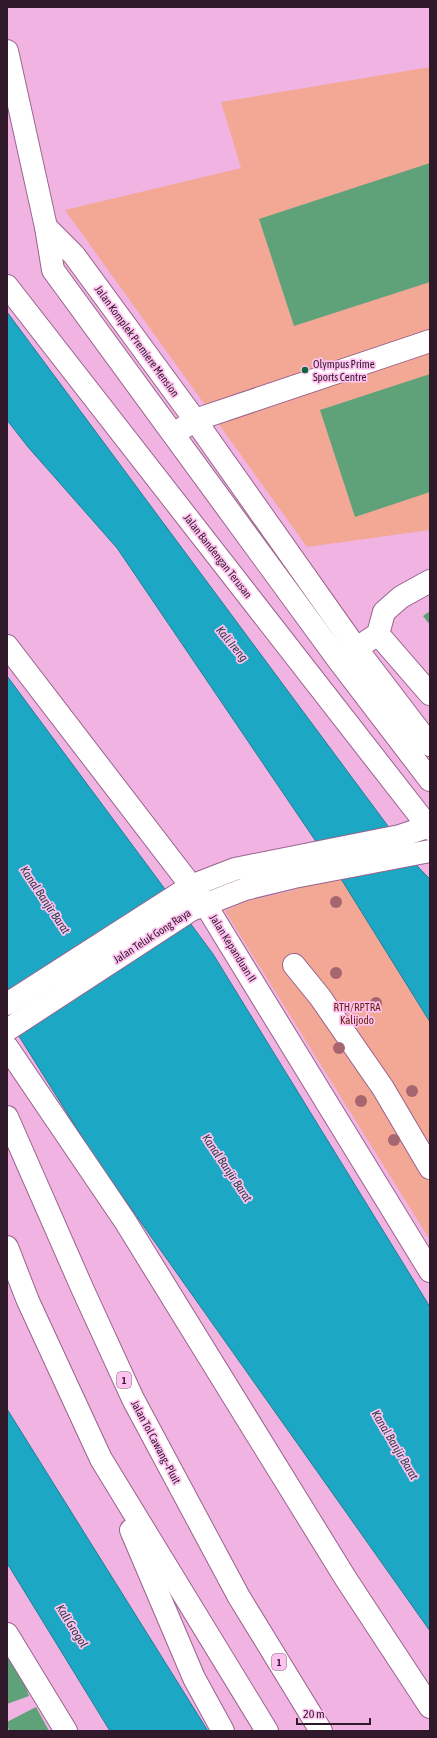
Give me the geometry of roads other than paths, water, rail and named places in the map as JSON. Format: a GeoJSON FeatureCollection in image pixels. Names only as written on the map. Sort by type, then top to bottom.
{"type":"FeatureCollection","features":[{"type":"Feature","properties":{"kind":"main road","name":"Jalan Komplek Premiere Mension"},"geometry":{"type":"LineString","coordinates":[[7,51],[46,227],[53,270],[230,511],[348,654],[430,745]]}},
{"type":"Feature","properties":{"kind":"main road","name":"Jalan Komplek Premiere Mension"},"geometry":{"type":"LineString","coordinates":[[46,227],[79,262],[249,496],[348,654],[430,780]]}},
{"type":"Feature","properties":{"kind":"main road"},"geometry":{"type":"LineString","coordinates":[[59,278],[79,262]]}},
{"type":"Feature","properties":{"kind":"main road","name":"Jalan Bandengan Terusan"},"geometry":{"type":"LineString","coordinates":[[7,286],[430,827]]}},
{"type":"Feature","properties":{"kind":"main road"},"geometry":{"type":"LineString","coordinates":[[174,434],[195,420],[430,341]]}},
{"type":"Feature","properties":{"kind":"main road"},"geometry":{"type":"LineString","coordinates":[[230,511],[249,496]]}},
{"type":"Feature","properties":{"kind":"main road"},"geometry":{"type":"LineString","coordinates":[[348,654],[378,634],[384,612],[402,597],[430,581]]}},
{"type":"Feature","properties":{"kind":"main road"},"geometry":{"type":"LineString","coordinates":[[378,634],[430,694]]}},
{"type":"Feature","properties":{"kind":"main road","name":"Jalan Kepanduan II"},"geometry":{"type":"LineString","coordinates":[[7,646],[191,899],[430,1271]]}},
{"type":"Feature","properties":{"kind":"main road","name":"Jalan Teluk Gong Raya"},"geometry":{"type":"LineString","coordinates":[[323,861],[430,827]]}},
{"type":"Feature","properties":{"kind":"main road","name":"Jalan Teluk Gong Raya"},"geometry":{"type":"LineString","coordinates":[[8,1035],[191,899],[235,869],[421,853]]}},
{"type":"Feature","properties":{"kind":"main road","name":"Jalan Teluk Gong Raya"},"geometry":{"type":"LineString","coordinates":[[7,1004],[191,899]]}},
{"type":"Feature","properties":{"kind":"main road"},"geometry":{"type":"LineString","coordinates":[[294,965],[320,997],[383,1088],[426,1157]]}},
{"type":"Feature","properties":{"kind":"main road"},"geometry":{"type":"LineString","coordinates":[[8,1035],[125,1221],[346,1579],[430,1707]]}},
{"type":"Feature","properties":{"kind":"main road","name":"Jalan Tol Cawang–Pluit"},"geometry":{"type":"LineString","coordinates":[[7,1117],[133,1399],[239,1597],[321,1731]]}},
{"type":"Feature","properties":{"kind":"main road"},"geometry":{"type":"LineString","coordinates":[[7,1247],[28,1301],[101,1459],[194,1678],[223,1731]]}},
{"type":"Feature","properties":{"kind":"main road"},"geometry":{"type":"LineString","coordinates":[[101,1459],[267,1731]]}},
{"type":"Feature","properties":{"kind":"main road"},"geometry":{"type":"LineString","coordinates":[[7,1634],[66,1731]]}},
{"type":"Feature","properties":{"kind":"main road"},"geometry":{"type":"LineString","coordinates":[[297,1691],[329,1731]]}},
{"type":"Feature","properties":{"kind":"water","name":"Kali Ireng"},"geometry":{"type":"Polygon","coordinates":[[[7,312],[419,868],[430,879],[430,1022],[338,874],[117,548],[28,447],[7,420],[7,312]]]}},
{"type":"Feature","properties":{"kind":"water","name":"Kanal Banjir Barat"},"geometry":{"type":"Polygon","coordinates":[[[7,676],[213,954],[430,1307],[430,1631],[94,1156],[7,1017],[7,676]]]}},
{"type":"Feature","properties":{"kind":"water","name":"Kali Grogol"},"geometry":{"type":"Polygon","coordinates":[[[7,1409],[208,1731],[110,1731],[7,1563],[7,1409]]]}},
{"type":"Feature","properties":{"kind":"place","name":"Olympus Prime Sports Centre"},"geometry":{"type":"Point","coordinates":[305,370]}},
{"type":"Feature","properties":{"kind":"park label","name":"RTH/RPTRA Kalijodo"},"geometry":{"type":"Point","coordinates":[357,1013]}}]}
